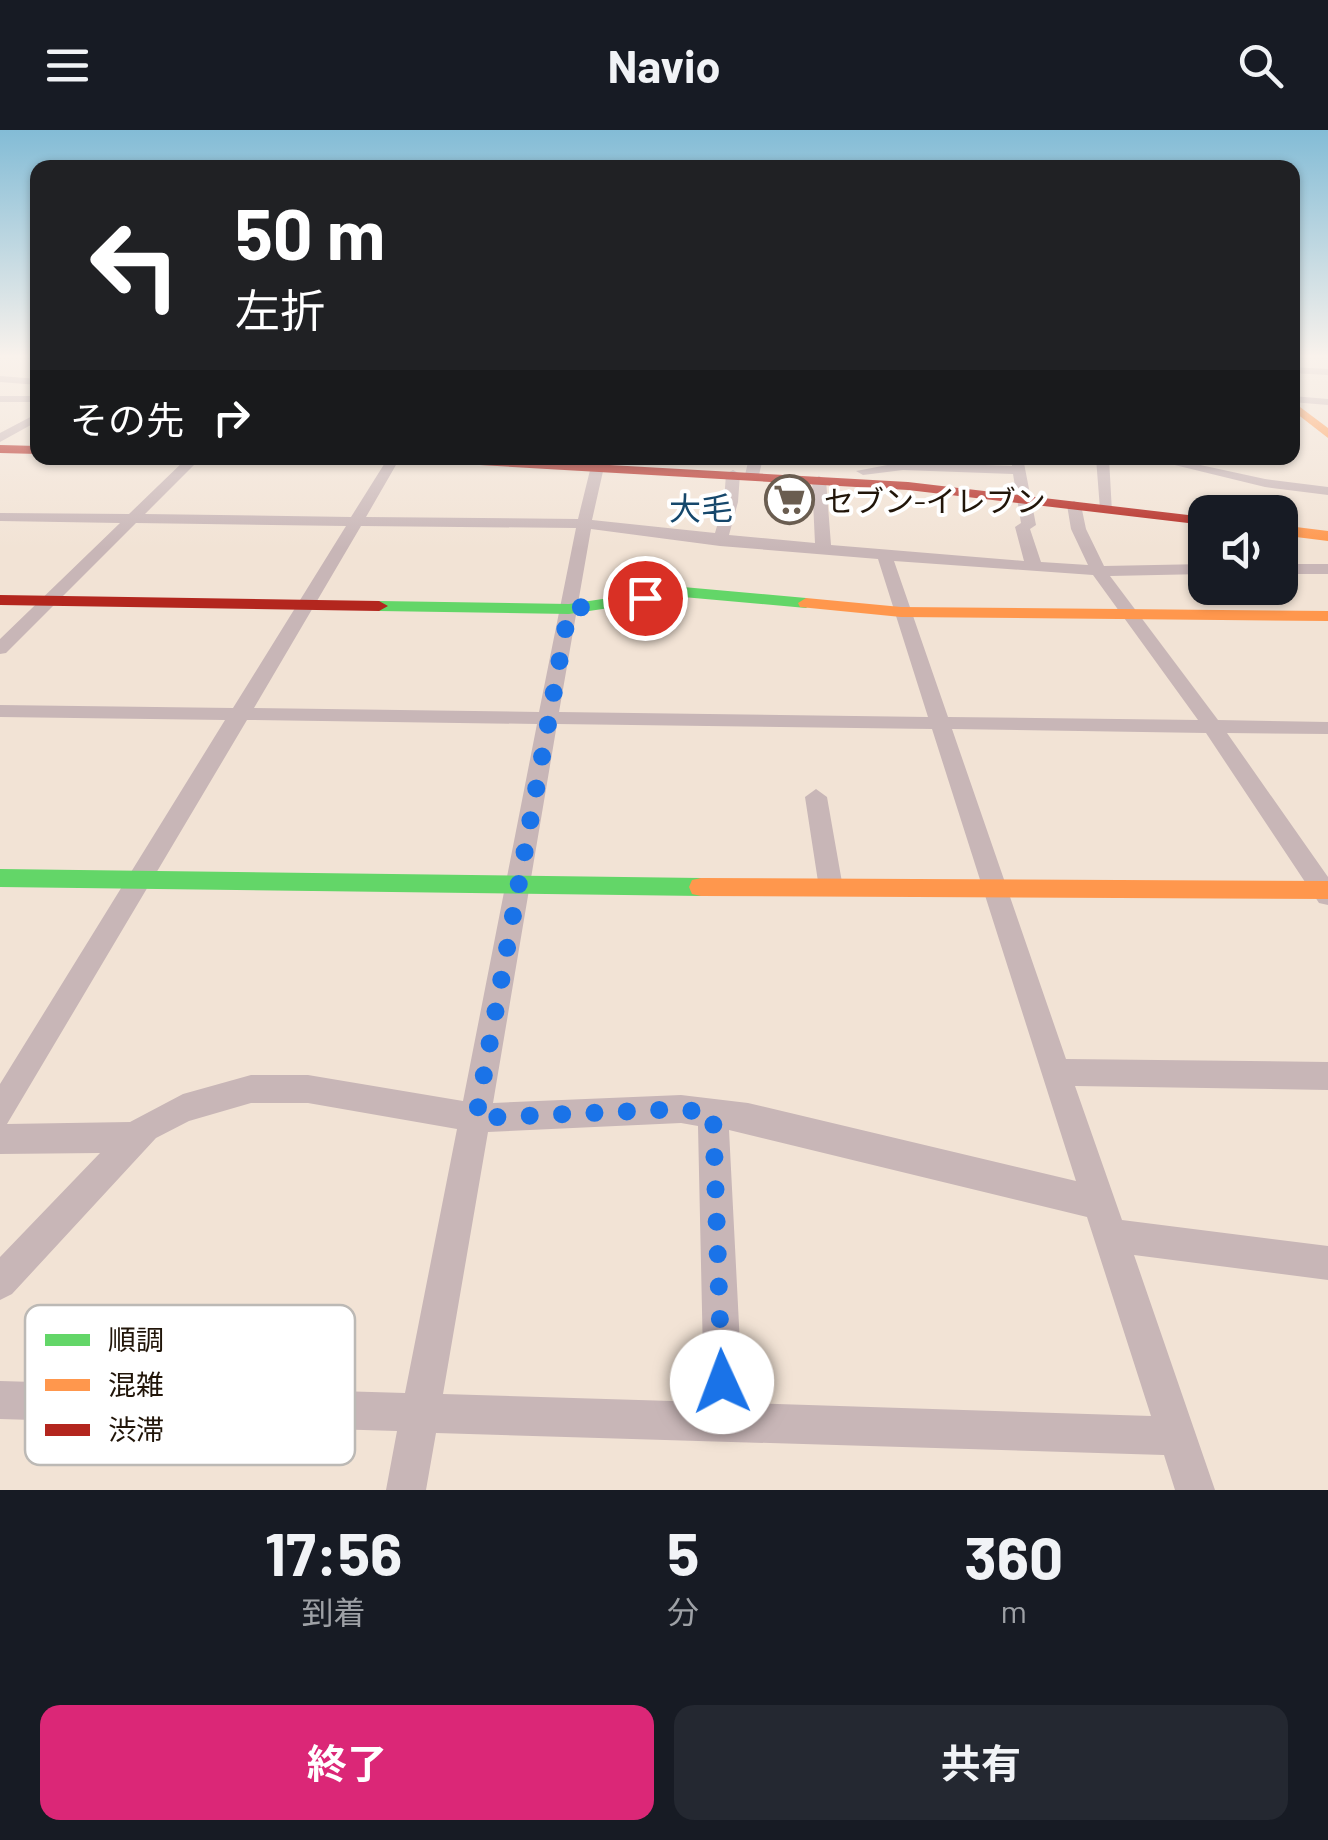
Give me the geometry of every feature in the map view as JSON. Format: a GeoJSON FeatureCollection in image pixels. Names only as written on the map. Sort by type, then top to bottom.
{"type":"FeatureCollection","features":[{"type":"Feature","properties":{"kind":"street"},"geometry":{"type":"LineString","coordinates":[[0,438],[29,421]]}},
{"type":"Feature","properties":{"kind":"street"},"geometry":{"type":"LineString","coordinates":[[0,449],[30,450]]}},
{"type":"Feature","properties":{"kind":"street"},"geometry":{"type":"LineString","coordinates":[[0,649],[187,465]]}},
{"type":"Feature","properties":{"kind":"street"},"geometry":{"type":"LineString","coordinates":[[0,1112],[390,465]]}},
{"type":"Feature","properties":{"kind":"street"},"geometry":{"type":"LineString","coordinates":[[406,1490],[597,465]]}},
{"type":"Feature","properties":{"kind":"street"},"geometry":{"type":"LineString","coordinates":[[672,465],[747,469],[819,480],[860,470],[961,465]]}},
{"type":"Feature","properties":{"kind":"street"},"geometry":{"type":"LineString","coordinates":[[1019,465],[1028,500],[1029,525],[1022,527],[1034,567]]}},
{"type":"Feature","properties":{"kind":"street"},"geometry":{"type":"LineString","coordinates":[[1103,465],[1108,510]]}},
{"type":"Feature","properties":{"kind":"street"},"geometry":{"type":"LineString","coordinates":[[1200,465],[1265,483],[1328,490]]}},
{"type":"Feature","properties":{"kind":"street"},"geometry":{"type":"LineString","coordinates":[[720,540],[730,502],[747,469]]}},
{"type":"Feature","properties":{"kind":"street"},"geometry":{"type":"LineString","coordinates":[[860,470],[1028,500],[1188,519]]}},
{"type":"Feature","properties":{"kind":"street"},"geometry":{"type":"LineString","coordinates":[[819,480],[823,546]]}},
{"type":"Feature","properties":{"kind":"street"},"geometry":{"type":"LineString","coordinates":[[1074,505],[1076,530],[1127,614],[1182,683],[1326,892]]}},
{"type":"Feature","properties":{"kind":"street"},"geometry":{"type":"LineString","coordinates":[[0,517],[584,524],[940,561],[1101,571],[1188,569]]}},
{"type":"Feature","properties":{"kind":"street"},"geometry":{"type":"LineString","coordinates":[[1298,532],[1328,536]]}},
{"type":"Feature","properties":{"kind":"street"},"geometry":{"type":"LineString","coordinates":[[882,552],[1195,1490]]}},
{"type":"Feature","properties":{"kind":"street"},"geometry":{"type":"LineString","coordinates":[[1298,569],[1328,569]]}},
{"type":"Feature","properties":{"kind":"street"},"geometry":{"type":"LineString","coordinates":[[0,600],[569,609],[683,592],[901,612],[1328,616]]}},
{"type":"Feature","properties":{"kind":"street"},"geometry":{"type":"LineString","coordinates":[[0,711],[1328,728]]}},
{"type":"Feature","properties":{"kind":"street"},"geometry":{"type":"LineString","coordinates":[[816,797],[831,888]]}},
{"type":"Feature","properties":{"kind":"street"},"geometry":{"type":"LineString","coordinates":[[0,878],[1326,892]]}},
{"type":"Feature","properties":{"kind":"street"},"geometry":{"type":"LineString","coordinates":[[1054,1072],[1328,1076]]}},
{"type":"Feature","properties":{"kind":"street"},"geometry":{"type":"LineString","coordinates":[[0,1282],[136,1136],[183,1108],[251,1089],[308,1089],[476,1118],[681,1109],[713,1114],[964,1168],[1104,1219],[1328,1263]]}},
{"type":"Feature","properties":{"kind":"street"},"geometry":{"type":"LineString","coordinates":[[713,1114],[724,1421]]}},
{"type":"Feature","properties":{"kind":"street"},"geometry":{"type":"LineString","coordinates":[[0,1139],[136,1136]]}},
{"type":"Feature","properties":{"kind":"street"},"geometry":{"type":"LineString","coordinates":[[0,1400],[25,1401]]}},
{"type":"Feature","properties":{"kind":"street"},"geometry":{"type":"LineString","coordinates":[[355,1409],[1176,1436]]}},
{"type":"Feature","properties":{"kind":"traffic: fast"},"geometry":{"type":"LineString","coordinates":[[379,606],[569,609],[683,592],[806,603]]}},
{"type":"Feature","properties":{"kind":"traffic: fast"},"geometry":{"type":"LineString","coordinates":[[0,878],[701,887]]}},
{"type":"Feature","properties":{"kind":"traffic: slow"},"geometry":{"type":"LineString","coordinates":[[1313,421],[1328,434]]}},
{"type":"Feature","properties":{"kind":"traffic: slow"},"geometry":{"type":"LineString","coordinates":[[1298,532],[1328,536]]}},
{"type":"Feature","properties":{"kind":"traffic: slow"},"geometry":{"type":"LineString","coordinates":[[806,603],[901,612],[1328,616]]}},
{"type":"Feature","properties":{"kind":"traffic: slow"},"geometry":{"type":"LineString","coordinates":[[701,887],[1328,890]]}},
{"type":"Feature","properties":{"kind":"traffic: jam"},"geometry":{"type":"LineString","coordinates":[[0,449],[30,450]]}},
{"type":"Feature","properties":{"kind":"traffic: jam"},"geometry":{"type":"LineString","coordinates":[[548,465],[908,486],[1188,519]]}},
{"type":"Feature","properties":{"kind":"traffic: jam"},"geometry":{"type":"LineString","coordinates":[[0,600],[379,606]]}},
{"type":"Feature","properties":{"kind":"place","name":"セブン-イレブン"},"geometry":{"type":"Point","coordinates":[789,500]}},
{"type":"Feature","properties":{"kind":"district","name":"大毛"},"geometry":{"type":"Point","coordinates":[701,507]}},
{"type":"Feature","properties":{"kind":"route"},"geometry":{"type":"LineString","coordinates":[[645,598],[569,609],[476,1118],[681,1109],[713,1114],[722,1382]]}}]}
